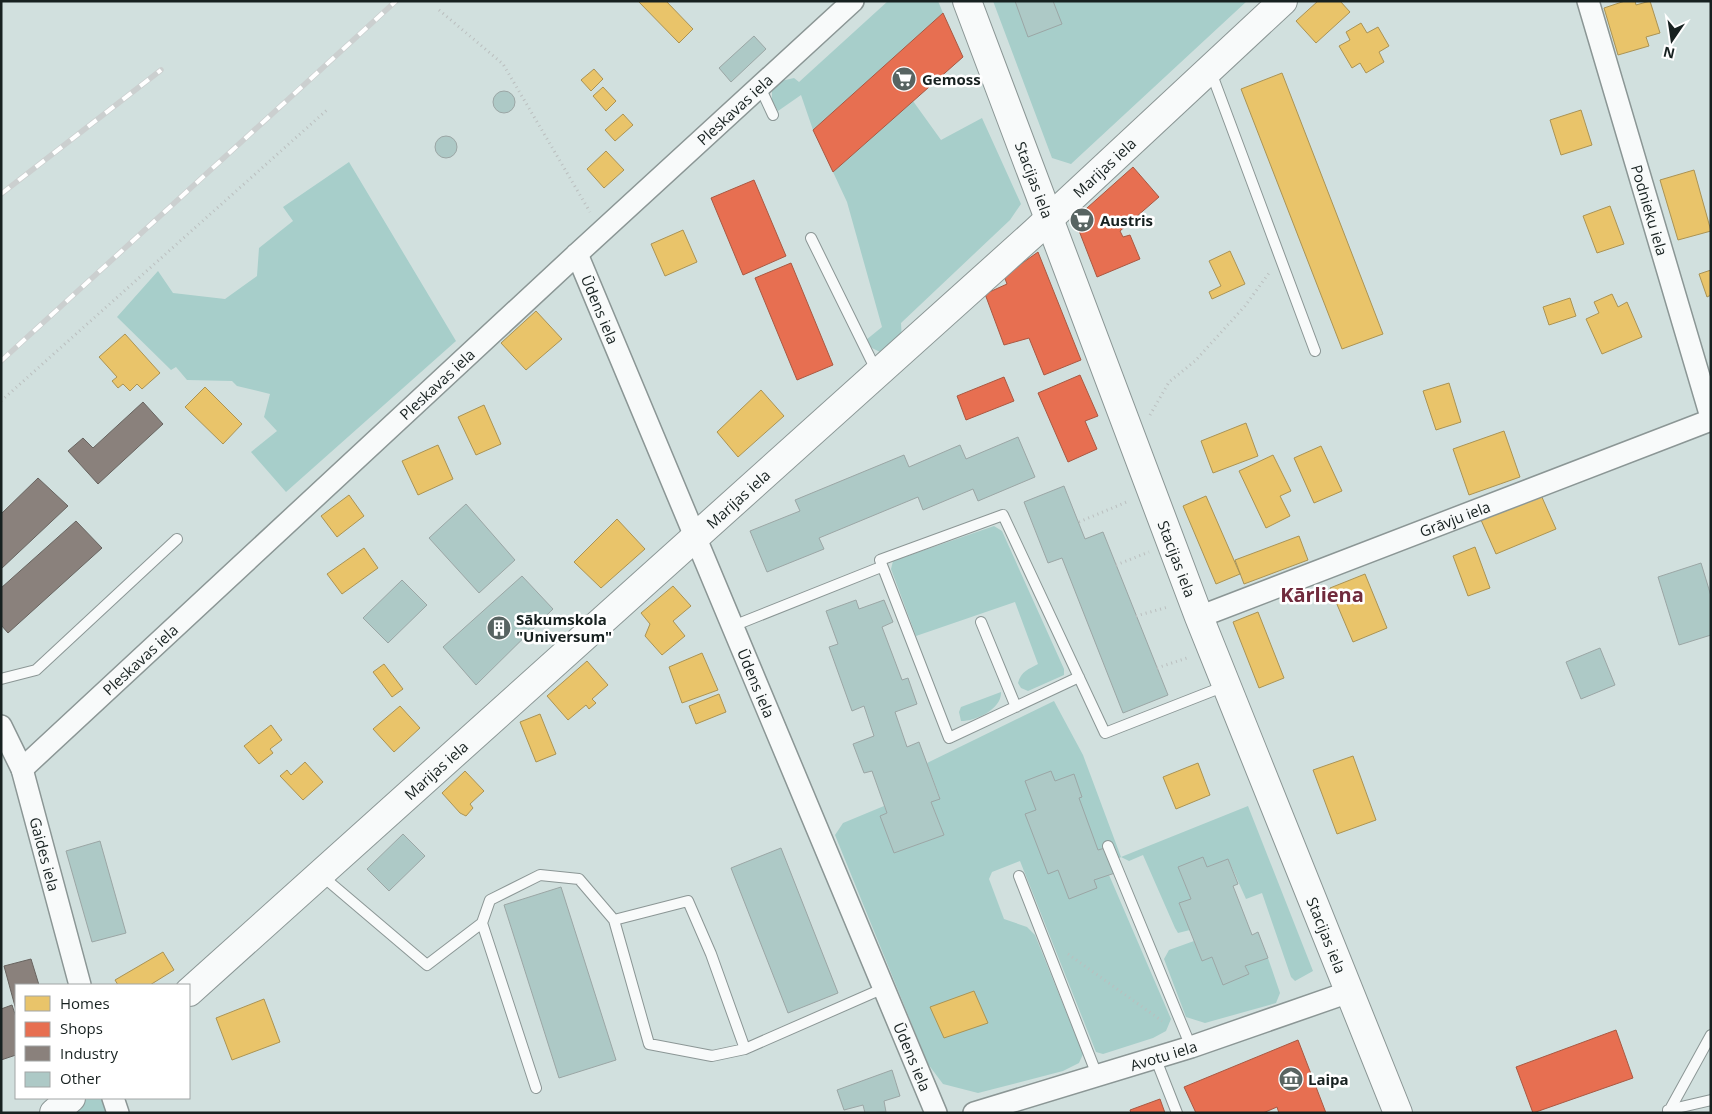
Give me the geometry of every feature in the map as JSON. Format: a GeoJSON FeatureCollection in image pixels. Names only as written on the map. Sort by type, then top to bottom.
{"type":"FeatureCollection","features":[{"type":"Feature","properties":{"kind":"street","name":"Pleskavas iela"},"geometry":{"type":"LineString","coordinates":[[22,769],[577,254],[853,1]]}},
{"type":"Feature","properties":{"kind":"street","name":"Stacijas iela"},"geometry":{"type":"LineString","coordinates":[[967,1],[1199,617],[1398,1113]]}},
{"type":"Feature","properties":{"kind":"street","name":"Marijas iela"},"geometry":{"type":"LineString","coordinates":[[190,991],[877,374],[1283,1]]}},
{"type":"Feature","properties":{"kind":"street","name":"Podnieku iela"},"geometry":{"type":"LineString","coordinates":[[1588,1],[1711,419]]}},
{"type":"Feature","properties":{"kind":"street","name":"Ūdens iela"},"geometry":{"type":"LineString","coordinates":[[577,254],[936,1113]]}},
{"type":"Feature","properties":{"kind":"street","name":"Grāvju iela"},"geometry":{"type":"LineString","coordinates":[[1199,617],[1711,419]]}},
{"type":"Feature","properties":{"kind":"street","name":"Gaides iela"},"geometry":{"type":"LineString","coordinates":[[1,726],[22,769],[80,984]]}},
{"type":"Feature","properties":{"kind":"street","name":"Avotu iela"},"geometry":{"type":"LineString","coordinates":[[974,1113],[1155,1058],[1189,1043],[1349,992]]}},
{"type":"Feature","properties":{"kind":"street"},"geometry":{"type":"LineString","coordinates":[[54,1113],[70,1099]]}},
{"type":"Feature","properties":{"kind":"street"},"geometry":{"type":"LineString","coordinates":[[113,1099],[118,1113]]}},
{"type":"Feature","properties":{"kind":"lane"},"geometry":{"type":"LineString","coordinates":[[1209,69],[1315,351]]}},
{"type":"Feature","properties":{"kind":"lane"},"geometry":{"type":"LineString","coordinates":[[760,87],[773,115]]}},
{"type":"Feature","properties":{"kind":"lane"},"geometry":{"type":"LineString","coordinates":[[811,238],[877,374]]}},
{"type":"Feature","properties":{"kind":"lane"},"geometry":{"type":"LineString","coordinates":[[1079,677],[949,738],[881,567],[880,560],[1003,515],[1079,677],[1105,733],[1226,685]]}},
{"type":"Feature","properties":{"kind":"lane"},"geometry":{"type":"LineString","coordinates":[[1,680],[36,670],[178,539]]}},
{"type":"Feature","properties":{"kind":"lane"},"geometry":{"type":"LineString","coordinates":[[733,626],[881,567]]}},
{"type":"Feature","properties":{"kind":"lane"},"geometry":{"type":"LineString","coordinates":[[981,622],[1016,707]]}},
{"type":"Feature","properties":{"kind":"lane"},"geometry":{"type":"LineString","coordinates":[[1108,846],[1189,1043]]}},
{"type":"Feature","properties":{"kind":"lane"},"geometry":{"type":"LineString","coordinates":[[320,875],[427,966],[482,923],[490,900],[540,875],[579,879],[614,920],[649,1044],[712,1056],[745,1049],[884,988]]}},
{"type":"Feature","properties":{"kind":"lane"},"geometry":{"type":"LineString","coordinates":[[1019,876],[1097,1075]]}},
{"type":"Feature","properties":{"kind":"lane"},"geometry":{"type":"LineString","coordinates":[[614,920],[688,901],[711,954],[745,1049]]}},
{"type":"Feature","properties":{"kind":"lane"},"geometry":{"type":"LineString","coordinates":[[482,923],[536,1088]]}},
{"type":"Feature","properties":{"kind":"lane"},"geometry":{"type":"LineString","coordinates":[[1668,1111],[1711,1035]]}},
{"type":"Feature","properties":{"kind":"lane"},"geometry":{"type":"LineString","coordinates":[[1155,1058],[1178,1113]]}},
{"type":"Feature","properties":{"kind":"lane"},"geometry":{"type":"LineString","coordinates":[[1668,1111],[1711,1100]]}},
{"type":"Feature","properties":{"kind":"path"},"geometry":{"type":"LineString","coordinates":[[439,10],[503,64],[602,231]]}},
{"type":"Feature","properties":{"kind":"path"},"geometry":{"type":"LineString","coordinates":[[1,401],[328,109]]}},
{"type":"Feature","properties":{"kind":"path"},"geometry":{"type":"LineString","coordinates":[[1148,420],[1169,382],[1195,361],[1246,306],[1271,270],[1281,262]]}},
{"type":"Feature","properties":{"kind":"path"},"geometry":{"type":"LineString","coordinates":[[1078,522],[1130,501]]}},
{"type":"Feature","properties":{"kind":"path"},"geometry":{"type":"LineString","coordinates":[[1116,565],[1150,551]]}},
{"type":"Feature","properties":{"kind":"path"},"geometry":{"type":"LineString","coordinates":[[1136,616],[1172,606]]}},
{"type":"Feature","properties":{"kind":"path"},"geometry":{"type":"LineString","coordinates":[[1157,668],[1191,656]]}},
{"type":"Feature","properties":{"kind":"path"},"geometry":{"type":"LineString","coordinates":[[1043,936],[1189,1043]]}},
{"type":"Feature","properties":{"kind":"shaded area"},"geometry":{"type":"Polygon","coordinates":[[[888,1],[938,1],[943,13],[813,130],[801,95],[778,111],[772,101],[772,91],[781,81],[794,78],[799,82],[888,1]]]}},
{"type":"Feature","properties":{"kind":"shaded area"},"geometry":{"type":"Polygon","coordinates":[[[993,1],[1247,1],[1071,164],[1052,158],[993,1]]]}},
{"type":"Feature","properties":{"kind":"shaded area"},"geometry":{"type":"Polygon","coordinates":[[[913,101],[941,140],[982,118],[1021,204],[1010,220],[901,323],[902,341],[882,353],[872,348],[866,340],[882,327],[847,202],[833,172],[913,101]]]}},
{"type":"Feature","properties":{"kind":"shaded area"},"geometry":{"type":"Polygon","coordinates":[[[349,162],[456,341],[286,492],[251,452],[277,431],[264,417],[270,394],[237,386],[232,381],[187,380],[176,367],[171,370],[117,317],[158,271],[173,293],[225,299],[257,276],[259,248],[293,221],[283,207],[349,162]]]}},
{"type":"Feature","properties":{"kind":"shaded area"},"geometry":{"type":"Polygon","coordinates":[[[994,526],[1002,531],[1064,669],[1064,675],[1028,691],[1021,688],[1018,683],[1019,679],[1026,671],[1038,664],[1015,602],[916,636],[891,569],[893,561],[994,526]]]}},
{"type":"Feature","properties":{"kind":"shaded area"},"geometry":{"type":"Polygon","coordinates":[[[1001,692],[1000,698],[993,709],[974,719],[961,721],[959,712],[961,707],[1001,692]]]}},
{"type":"Feature","properties":{"kind":"shaded area"},"geometry":{"type":"Polygon","coordinates":[[[1054,701],[1083,755],[1121,857],[1111,863],[1109,875],[1171,1019],[1166,1031],[1153,1038],[1103,1054],[1096,1052],[1020,861],[992,872],[989,879],[1004,919],[1027,927],[1035,935],[1083,1054],[1079,1063],[1063,1071],[978,1093],[943,1084],[928,1064],[835,835],[843,823],[884,806],[887,813],[881,816],[894,853],[944,835],[931,802],[940,798],[927,763],[1054,701]]]}},
{"type":"Feature","properties":{"kind":"shaded area"},"geometry":{"type":"Polygon","coordinates":[[[1248,806],[1313,971],[1295,981],[1291,977],[1262,893],[1246,899],[1228,859],[1207,867],[1178,867],[1191,899],[1179,904],[1190,930],[1178,933],[1143,855],[1129,861],[1121,857],[1248,806]]]}},
{"type":"Feature","properties":{"kind":"shaded area"},"geometry":{"type":"Polygon","coordinates":[[[1194,941],[1202,961],[1212,957],[1223,984],[1249,974],[1245,966],[1268,958],[1280,993],[1276,1003],[1205,1023],[1186,1017],[1164,959],[1169,950],[1194,941]]]}},
{"type":"Feature","properties":{"kind":"shaded area"},"geometry":{"type":"Polygon","coordinates":[[[83,1099],[102,1099],[109,1113],[68,1113],[83,1099]]]}},
{"type":"Feature","properties":{"kind":"building: Homes"},"geometry":{"type":"Polygon","coordinates":[[[638,1],[666,1],[693,29],[679,43],[638,1]]]}},
{"type":"Feature","properties":{"kind":"building: Homes"},"geometry":{"type":"Polygon","coordinates":[[[1318,1],[1340,1],[1350,12],[1316,43],[1296,21],[1318,1]]]}},
{"type":"Feature","properties":{"kind":"building: Homes"},"geometry":{"type":"Polygon","coordinates":[[[1625,1],[1635,1],[1636,5],[1650,1],[1660,33],[1646,37],[1649,46],[1618,55],[1604,8],[1625,1]]]}},
{"type":"Feature","properties":{"kind":"building: Homes"},"geometry":{"type":"Polygon","coordinates":[[[1361,23],[1367,33],[1378,27],[1389,46],[1379,52],[1384,62],[1366,73],[1360,63],[1352,68],[1339,46],[1350,40],[1346,32],[1361,23]]]}},
{"type":"Feature","properties":{"kind":"building: Homes"},"geometry":{"type":"Polygon","coordinates":[[[594,69],[603,79],[591,91],[581,80],[594,69]]]}},
{"type":"Feature","properties":{"kind":"building: Homes"},"geometry":{"type":"Polygon","coordinates":[[[1282,73],[1383,334],[1342,349],[1241,89],[1282,73]]]}},
{"type":"Feature","properties":{"kind":"building: Homes"},"geometry":{"type":"Polygon","coordinates":[[[603,87],[616,101],[606,111],[593,96],[603,87]]]}},
{"type":"Feature","properties":{"kind":"building: Homes"},"geometry":{"type":"Polygon","coordinates":[[[1581,110],[1592,145],[1561,155],[1550,120],[1581,110]]]}},
{"type":"Feature","properties":{"kind":"building: Homes"},"geometry":{"type":"Polygon","coordinates":[[[623,114],[633,125],[615,141],[605,130],[623,114]]]}},
{"type":"Feature","properties":{"kind":"building: Homes"},"geometry":{"type":"Polygon","coordinates":[[[606,151],[624,170],[604,188],[587,169],[606,151]]]}},
{"type":"Feature","properties":{"kind":"building: Homes"},"geometry":{"type":"Polygon","coordinates":[[[1694,170],[1711,231],[1678,240],[1660,180],[1694,170]]]}},
{"type":"Feature","properties":{"kind":"building: Homes"},"geometry":{"type":"Polygon","coordinates":[[[1610,206],[1624,244],[1597,253],[1583,216],[1610,206]]]}},
{"type":"Feature","properties":{"kind":"building: Homes"},"geometry":{"type":"Polygon","coordinates":[[[683,230],[697,262],[665,276],[651,244],[683,230]]]}},
{"type":"Feature","properties":{"kind":"building: Homes"},"geometry":{"type":"Polygon","coordinates":[[[1230,251],[1245,284],[1212,299],[1209,292],[1221,286],[1209,261],[1230,251]]]}},
{"type":"Feature","properties":{"kind":"building: Homes"},"geometry":{"type":"Polygon","coordinates":[[[1711,270],[1711,295],[1707,297],[1699,274],[1711,270]]]}},
{"type":"Feature","properties":{"kind":"building: Homes"},"geometry":{"type":"Polygon","coordinates":[[[1612,294],[1618,307],[1627,302],[1642,337],[1602,354],[1586,319],[1599,313],[1594,302],[1612,294]]]}},
{"type":"Feature","properties":{"kind":"building: Homes"},"geometry":{"type":"Polygon","coordinates":[[[1570,298],[1576,316],[1549,325],[1543,307],[1570,298]]]}},
{"type":"Feature","properties":{"kind":"building: Homes"},"geometry":{"type":"Polygon","coordinates":[[[536,311],[562,339],[526,370],[501,343],[536,311]]]}},
{"type":"Feature","properties":{"kind":"building: Homes"},"geometry":{"type":"Polygon","coordinates":[[[125,334],[160,373],[142,389],[137,384],[130,391],[123,384],[118,388],[112,381],[117,377],[99,357],[125,334]]]}},
{"type":"Feature","properties":{"kind":"building: Homes"},"geometry":{"type":"Polygon","coordinates":[[[1449,383],[1461,422],[1436,430],[1423,391],[1449,383]]]}},
{"type":"Feature","properties":{"kind":"building: Homes"},"geometry":{"type":"Polygon","coordinates":[[[205,387],[242,424],[223,444],[185,407],[205,387]]]}},
{"type":"Feature","properties":{"kind":"building: Homes"},"geometry":{"type":"Polygon","coordinates":[[[761,390],[784,416],[738,457],[717,432],[761,390]]]}},
{"type":"Feature","properties":{"kind":"building: Homes"},"geometry":{"type":"Polygon","coordinates":[[[484,405],[501,444],[476,455],[458,417],[484,405]]]}},
{"type":"Feature","properties":{"kind":"building: Homes"},"geometry":{"type":"Polygon","coordinates":[[[1246,423],[1258,456],[1213,473],[1201,441],[1246,423]]]}},
{"type":"Feature","properties":{"kind":"building: Homes"},"geometry":{"type":"Polygon","coordinates":[[[1504,431],[1520,477],[1469,495],[1453,449],[1504,431]]]}},
{"type":"Feature","properties":{"kind":"building: Homes"},"geometry":{"type":"Polygon","coordinates":[[[438,445],[453,479],[418,495],[402,461],[438,445]]]}},
{"type":"Feature","properties":{"kind":"building: Homes"},"geometry":{"type":"Polygon","coordinates":[[[1321,446],[1342,491],[1314,503],[1294,458],[1321,446]]]}},
{"type":"Feature","properties":{"kind":"building: Homes"},"geometry":{"type":"Polygon","coordinates":[[[1273,455],[1291,491],[1280,496],[1290,516],[1266,528],[1239,471],[1273,455]]]}},
{"type":"Feature","properties":{"kind":"building: Homes"},"geometry":{"type":"Polygon","coordinates":[[[349,495],[364,516],[337,537],[321,516],[349,495]]]}},
{"type":"Feature","properties":{"kind":"building: Homes"},"geometry":{"type":"Polygon","coordinates":[[[1541,495],[1556,529],[1496,554],[1481,520],[1541,495]]]}},
{"type":"Feature","properties":{"kind":"building: Homes"},"geometry":{"type":"Polygon","coordinates":[[[1206,496],[1240,574],[1216,584],[1183,506],[1206,496]]]}},
{"type":"Feature","properties":{"kind":"building: Homes"},"geometry":{"type":"Polygon","coordinates":[[[617,519],[645,549],[601,588],[574,562],[617,519]]]}},
{"type":"Feature","properties":{"kind":"building: Homes"},"geometry":{"type":"Polygon","coordinates":[[[1299,536],[1308,560],[1244,584],[1235,560],[1299,536]]]}},
{"type":"Feature","properties":{"kind":"building: Homes"},"geometry":{"type":"Polygon","coordinates":[[[1475,547],[1490,588],[1468,596],[1453,556],[1475,547]]]}},
{"type":"Feature","properties":{"kind":"building: Homes"},"geometry":{"type":"Polygon","coordinates":[[[364,548],[378,568],[342,594],[327,574],[364,548]]]}},
{"type":"Feature","properties":{"kind":"building: Homes"},"geometry":{"type":"Polygon","coordinates":[[[1365,574],[1387,628],[1353,642],[1330,588],[1365,574]]]}},
{"type":"Feature","properties":{"kind":"building: Homes"},"geometry":{"type":"Polygon","coordinates":[[[673,586],[691,606],[673,621],[685,636],[662,655],[645,636],[650,624],[641,613],[673,586]]]}},
{"type":"Feature","properties":{"kind":"building: Homes"},"geometry":{"type":"Polygon","coordinates":[[[1258,612],[1284,678],[1259,688],[1233,622],[1258,612]]]}},
{"type":"Feature","properties":{"kind":"building: Homes"},"geometry":{"type":"Polygon","coordinates":[[[702,653],[718,690],[682,703],[669,667],[702,653]]]}},
{"type":"Feature","properties":{"kind":"building: Homes"},"geometry":{"type":"Polygon","coordinates":[[[587,661],[608,685],[592,699],[596,703],[589,709],[586,705],[568,720],[547,696],[587,661]]]}},
{"type":"Feature","properties":{"kind":"building: Homes"},"geometry":{"type":"Polygon","coordinates":[[[384,664],[403,689],[392,697],[373,672],[384,664]]]}},
{"type":"Feature","properties":{"kind":"building: Homes"},"geometry":{"type":"Polygon","coordinates":[[[719,694],[726,712],[696,724],[689,706],[719,694]]]}},
{"type":"Feature","properties":{"kind":"building: Homes"},"geometry":{"type":"Polygon","coordinates":[[[400,706],[420,728],[394,752],[373,729],[400,706]]]}},
{"type":"Feature","properties":{"kind":"building: Homes"},"geometry":{"type":"Polygon","coordinates":[[[540,714],[556,754],[536,762],[520,722],[540,714]]]}},
{"type":"Feature","properties":{"kind":"building: Homes"},"geometry":{"type":"Polygon","coordinates":[[[271,725],[282,740],[270,749],[273,753],[259,764],[244,746],[271,725]]]}},
{"type":"Feature","properties":{"kind":"building: Homes"},"geometry":{"type":"Polygon","coordinates":[[[1353,756],[1376,820],[1337,834],[1313,770],[1353,756]]]}},
{"type":"Feature","properties":{"kind":"building: Homes"},"geometry":{"type":"Polygon","coordinates":[[[305,762],[323,782],[303,800],[280,776],[287,770],[291,775],[305,762]]]}},
{"type":"Feature","properties":{"kind":"building: Homes"},"geometry":{"type":"Polygon","coordinates":[[[1198,763],[1210,795],[1176,809],[1163,777],[1198,763]]]}},
{"type":"Feature","properties":{"kind":"building: Homes"},"geometry":{"type":"Polygon","coordinates":[[[465,771],[484,791],[470,804],[473,808],[466,816],[460,813],[442,793],[465,771]]]}},
{"type":"Feature","properties":{"kind":"building: Homes"},"geometry":{"type":"Polygon","coordinates":[[[163,952],[174,970],[152,984],[117,984],[115,980],[163,952]]]}},
{"type":"Feature","properties":{"kind":"building: Homes"},"geometry":{"type":"Polygon","coordinates":[[[974,991],[988,1023],[944,1038],[930,1007],[974,991]]]}},
{"type":"Feature","properties":{"kind":"building: Homes"},"geometry":{"type":"Polygon","coordinates":[[[264,999],[280,1042],[232,1060],[216,1018],[264,999]]]}},
{"type":"Feature","properties":{"kind":"building: Shops","name":"Gemoss"},"geometry":{"type":"Polygon","coordinates":[[[943,13],[963,57],[833,172],[813,130],[943,13]]]}},
{"type":"Feature","properties":{"kind":"building: Shops"},"geometry":{"type":"Polygon","coordinates":[[[1133,167],[1159,197],[1120,231],[1123,237],[1130,235],[1140,259],[1097,277],[1076,223],[1078,216],[1133,167]]]}},
{"type":"Feature","properties":{"kind":"building: Shops"},"geometry":{"type":"Polygon","coordinates":[[[754,180],[786,256],[743,275],[711,198],[754,180]]]}},
{"type":"Feature","properties":{"kind":"building: Shops"},"geometry":{"type":"Polygon","coordinates":[[[1038,252],[1081,360],[1044,375],[1029,338],[1004,345],[985,294],[1007,284],[1004,276],[1038,252]]]}},
{"type":"Feature","properties":{"kind":"building: Shops"},"geometry":{"type":"Polygon","coordinates":[[[791,263],[833,365],[797,380],[755,278],[791,263]]]}},
{"type":"Feature","properties":{"kind":"building: Shops"},"geometry":{"type":"Polygon","coordinates":[[[1080,375],[1098,416],[1085,421],[1097,449],[1068,462],[1038,393],[1080,375]]]}},
{"type":"Feature","properties":{"kind":"building: Shops"},"geometry":{"type":"Polygon","coordinates":[[[1004,377],[1014,401],[966,420],[957,396],[1004,377]]]}},
{"type":"Feature","properties":{"kind":"building: Shops"},"geometry":{"type":"Polygon","coordinates":[[[1616,1030],[1633,1078],[1533,1113],[1516,1067],[1616,1030]]]}},
{"type":"Feature","properties":{"kind":"building: Shops"},"geometry":{"type":"Polygon","coordinates":[[[1298,1040],[1326,1113],[1279,1113],[1277,1107],[1263,1113],[1196,1113],[1184,1087],[1298,1040]]]}},
{"type":"Feature","properties":{"kind":"building: Shops"},"geometry":{"type":"Polygon","coordinates":[[[1160,1099],[1165,1113],[1131,1113],[1130,1110],[1160,1099]]]}},
{"type":"Feature","properties":{"kind":"building: Industry"},"geometry":{"type":"Polygon","coordinates":[[[143,402],[163,424],[98,484],[68,451],[83,438],[93,448],[143,402]]]}},
{"type":"Feature","properties":{"kind":"building: Industry"},"geometry":{"type":"Polygon","coordinates":[[[38,478],[68,506],[1,569],[1,514],[38,478]]]}},
{"type":"Feature","properties":{"kind":"building: Industry"},"geometry":{"type":"Polygon","coordinates":[[[76,521],[102,548],[8,633],[1,625],[1,588],[76,521]]]}},
{"type":"Feature","properties":{"kind":"building: Industry"},"geometry":{"type":"Polygon","coordinates":[[[31,959],[39,984],[15,984],[15,1006],[4,966],[31,959]]]}},
{"type":"Feature","properties":{"kind":"building: Industry"},"geometry":{"type":"Polygon","coordinates":[[[12,1005],[15,1014],[15,1055],[1,1060],[1,1009],[12,1005]]]}},
{"type":"Feature","properties":{"kind":"building: Other"},"geometry":{"type":"Polygon","coordinates":[[[1015,1],[1053,1],[1062,24],[1028,37],[1015,1]]]}},
{"type":"Feature","properties":{"kind":"building: Other"},"geometry":{"type":"Polygon","coordinates":[[[754,36],[766,49],[731,82],[719,68],[754,36]]]}},
{"type":"Feature","properties":{"kind":"building: Other"},"geometry":{"type":"Polygon","coordinates":[[[504,91],[512,94],[515,102],[512,110],[504,113],[496,110],[493,102],[496,94],[504,91]]]}},
{"type":"Feature","properties":{"kind":"building: Other"},"geometry":{"type":"Polygon","coordinates":[[[446,136],[454,139],[457,147],[454,155],[446,158],[438,155],[435,147],[438,139],[446,136]]]}},
{"type":"Feature","properties":{"kind":"building: Other"},"geometry":{"type":"Polygon","coordinates":[[[1018,437],[1035,477],[978,501],[973,489],[923,510],[918,497],[819,538],[824,549],[767,572],[750,531],[800,511],[795,500],[904,455],[909,467],[960,445],[966,459],[1018,437]]]}},
{"type":"Feature","properties":{"kind":"building: Other"},"geometry":{"type":"Polygon","coordinates":[[[1064,486],[1085,539],[1103,532],[1168,695],[1123,713],[1062,558],[1048,563],[1024,502],[1064,486]]]}},
{"type":"Feature","properties":{"kind":"building: Other"},"geometry":{"type":"Polygon","coordinates":[[[466,504],[515,560],[479,593],[429,538],[466,504]]]}},
{"type":"Feature","properties":{"kind":"building: Other"},"geometry":{"type":"Polygon","coordinates":[[[1701,563],[1711,596],[1711,635],[1679,645],[1658,577],[1701,563]]]}},
{"type":"Feature","properties":{"kind":"building: Other","name":"Sākumskola \"Universum\""},"geometry":{"type":"Polygon","coordinates":[[[522,576],[553,609],[476,685],[443,647],[522,576]]]}},
{"type":"Feature","properties":{"kind":"building: Other"},"geometry":{"type":"Polygon","coordinates":[[[402,580],[427,605],[388,643],[363,618],[402,580]]]}},
{"type":"Feature","properties":{"kind":"building: Other"},"geometry":{"type":"Polygon","coordinates":[[[856,600],[859,609],[884,600],[893,622],[882,627],[902,680],[908,678],[917,704],[895,712],[907,747],[919,742],[940,799],[931,802],[944,835],[894,853],[880,816],[887,813],[872,771],[864,773],[853,744],[874,736],[864,706],[852,711],[829,647],[838,644],[826,611],[856,600]]]}},
{"type":"Feature","properties":{"kind":"building: Other"},"geometry":{"type":"Polygon","coordinates":[[[1600,648],[1615,685],[1581,699],[1566,662],[1600,648]]]}},
{"type":"Feature","properties":{"kind":"building: Other"},"geometry":{"type":"Polygon","coordinates":[[[1051,771],[1055,781],[1074,774],[1082,797],[1079,798],[1098,850],[1105,848],[1115,873],[1094,880],[1097,888],[1069,899],[1058,870],[1048,874],[1025,814],[1036,810],[1025,781],[1051,771]]]}},
{"type":"Feature","properties":{"kind":"building: Other"},"geometry":{"type":"Polygon","coordinates":[[[403,834],[425,856],[389,891],[367,869],[403,834]]]}},
{"type":"Feature","properties":{"kind":"building: Other"},"geometry":{"type":"Polygon","coordinates":[[[100,841],[126,933],[92,942],[66,851],[100,841]]]}},
{"type":"Feature","properties":{"kind":"building: Other"},"geometry":{"type":"Polygon","coordinates":[[[781,848],[838,993],[788,1013],[731,868],[781,848]]]}},
{"type":"Feature","properties":{"kind":"building: Other"},"geometry":{"type":"Polygon","coordinates":[[[1203,857],[1207,867],[1228,859],[1238,884],[1233,886],[1252,935],[1258,932],[1268,958],[1245,966],[1249,974],[1223,985],[1212,957],[1202,961],[1179,903],[1191,899],[1178,867],[1203,857]]]}},
{"type":"Feature","properties":{"kind":"building: Other"},"geometry":{"type":"Polygon","coordinates":[[[561,887],[616,1060],[559,1078],[504,905],[561,887]]]}},
{"type":"Feature","properties":{"kind":"building: Other"},"geometry":{"type":"Polygon","coordinates":[[[892,1070],[900,1096],[884,1101],[886,1112],[865,1113],[863,1105],[844,1110],[837,1090],[892,1070]]]}},
{"type":"Feature","properties":{"kind":"railway"},"geometry":{"type":"LineString","coordinates":[[1,361],[396,1]]}},
{"type":"Feature","properties":{"kind":"railway"},"geometry":{"type":"LineString","coordinates":[[1,194],[161,70]]}},
{"type":"Feature","properties":{"kind":"place","name":"Gemoss"},"geometry":{"type":"Point","coordinates":[904,79]}},
{"type":"Feature","properties":{"kind":"place","name":"Austris"},"geometry":{"type":"Point","coordinates":[1082,220]}},
{"type":"Feature","properties":{"kind":"place","name":"Sākumskola \"Universum\""},"geometry":{"type":"Point","coordinates":[499,628]}},
{"type":"Feature","properties":{"kind":"place","name":"Laipa"},"geometry":{"type":"Point","coordinates":[1291,1079]}},
{"type":"Feature","properties":{"kind":"district","name":"Kārliena"},"geometry":{"type":"Point","coordinates":[1322,594]}}]}
